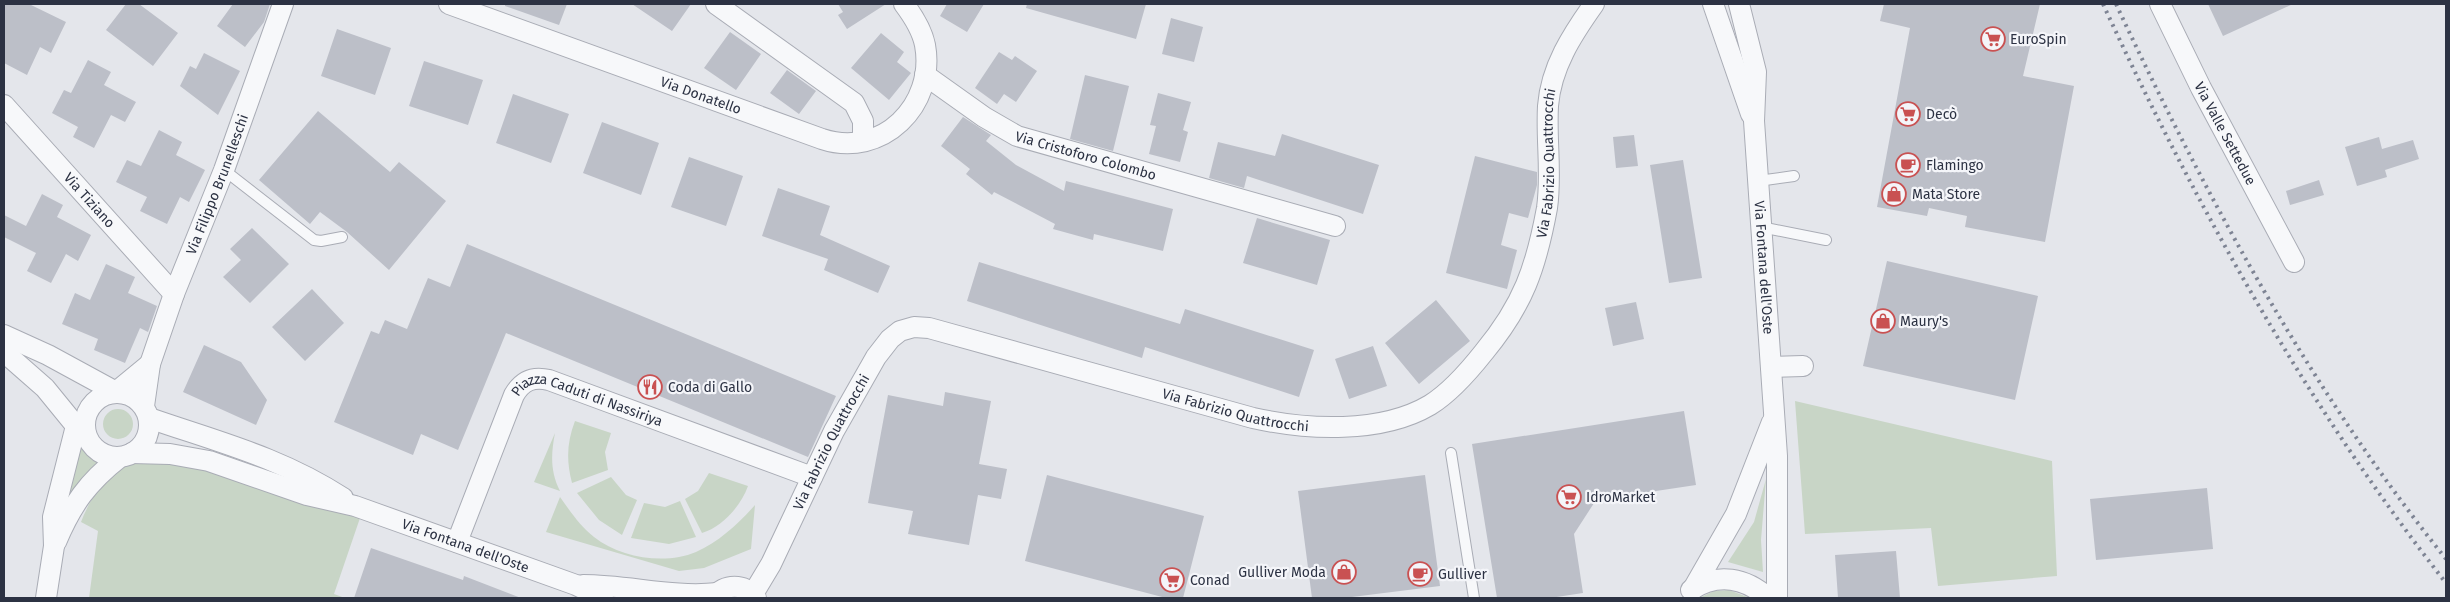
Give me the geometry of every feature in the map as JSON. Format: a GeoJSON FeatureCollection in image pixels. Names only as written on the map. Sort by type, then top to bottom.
{"type":"FeatureCollection","features":[{"type":"Feature","properties":{"kind":"street","name":"Via Filippo Brunelleschi"},"geometry":{"type":"LineString","coordinates":[[146,412],[150,364],[174,294],[224,170],[283,4]]}},
{"type":"Feature","properties":{"kind":"street","name":"Via Donatello"},"geometry":{"type":"LineString","coordinates":[[449,4],[822,139],[847,144],[863,141],[885,133],[902,120],[917,99],[926,75]]}},
{"type":"Feature","properties":{"kind":"street"},"geometry":{"type":"LineString","coordinates":[[716,4],[854,103],[863,121],[863,141]]}},
{"type":"Feature","properties":{"kind":"street"},"geometry":{"type":"LineString","coordinates":[[904,4],[924,40],[926,75]]}},
{"type":"Feature","properties":{"kind":"street","name":"Via Fabrizio Quattrocchi"},"geometry":{"type":"LineString","coordinates":[[754,596],[834,431],[876,356],[894,335],[914,327],[929,328],[1253,418],[1291,426],[1324,428],[1381,422],[1403,417],[1430,404],[1449,390],[1492,342],[1513,313],[1527,286],[1541,236],[1550,182],[1548,121],[1551,88],[1562,55],[1594,4]]}},
{"type":"Feature","properties":{"kind":"street","name":"Via Fontana dell'Oste"},"geometry":{"type":"LineString","coordinates":[[1713,4],[1754,120]]}},
{"type":"Feature","properties":{"kind":"street","name":"Via Fontana dell'Oste"},"geometry":{"type":"LineString","coordinates":[[1739,4],[1756,72],[1754,120],[1775,416],[1778,488],[1777,598]]}},
{"type":"Feature","properties":{"kind":"street","name":"Via Valle Settedue"},"geometry":{"type":"LineString","coordinates":[[2160,4],[2201,88],[2294,262]]}},
{"type":"Feature","properties":{"kind":"street","name":"Via Cristoforo Colombo"},"geometry":{"type":"LineString","coordinates":[[926,75],[984,117],[1025,138],[1335,226]]}},
{"type":"Feature","properties":{"kind":"street","name":"Via Tiziano"},"geometry":{"type":"LineString","coordinates":[[4,105],[174,294]]}},
{"type":"Feature","properties":{"kind":"street"},"geometry":{"type":"LineString","coordinates":[[4,335],[48,355],[116,392],[136,398],[146,412],[149,428],[146,438],[140,447],[94,478],[79,497],[54,546]]}},
{"type":"Feature","properties":{"kind":"street"},"geometry":{"type":"LineString","coordinates":[[4,352],[45,388],[80,426],[100,452],[110,456],[126,455]]}},
{"type":"Feature","properties":{"kind":"street"},"geometry":{"type":"LineString","coordinates":[[46,598],[54,546],[53,517],[80,426],[97,399],[116,392],[150,364]]}},
{"type":"Feature","properties":{"kind":"street"},"geometry":{"type":"LineString","coordinates":[[1771,367],[1803,366]]}},
{"type":"Feature","properties":{"kind":"street","name":"Piazza Caduti di Nassiriya"},"geometry":{"type":"LineString","coordinates":[[457,542],[514,395],[523,383],[535,378],[548,380],[812,477]]}},
{"type":"Feature","properties":{"kind":"street","name":"Via Fontana dell'Oste"},"geometry":{"type":"LineString","coordinates":[[146,412],[276,461],[308,476],[355,506]]}},
{"type":"Feature","properties":{"kind":"street","name":"Via Fontana dell'Oste"},"geometry":{"type":"LineString","coordinates":[[1688,594],[1736,514],[1775,416]]}},
{"type":"Feature","properties":{"kind":"street","name":"Via Fontana dell'Oste"},"geometry":{"type":"LineString","coordinates":[[126,455],[170,454],[199,458],[307,495],[355,506],[576,585],[603,598]]}},
{"type":"Feature","properties":{"kind":"street"},"geometry":{"type":"LineString","coordinates":[[1688,594],[1708,581],[1724,578],[1741,580],[1756,587],[1768,598]]}},
{"type":"Feature","properties":{"kind":"street","name":"Via Fontana dell'Oste"},"geometry":{"type":"LineString","coordinates":[[576,585],[716,596],[724,589],[739,587],[754,596]]}},
{"type":"Feature","properties":{"kind":"lane"},"geometry":{"type":"LineString","coordinates":[[224,170],[314,240],[321,241],[342,237]]}},
{"type":"Feature","properties":{"kind":"lane"},"geometry":{"type":"LineString","coordinates":[[1758,181],[1794,176]]}},
{"type":"Feature","properties":{"kind":"lane"},"geometry":{"type":"LineString","coordinates":[[1761,227],[1826,240]]}},
{"type":"Feature","properties":{"kind":"lane"},"geometry":{"type":"LineString","coordinates":[[1451,453],[1474,598]]}},
{"type":"Feature","properties":{"kind":"green space"},"geometry":{"type":"Polygon","coordinates":[[[1795,401],[2052,461],[2057,576],[1938,586],[1931,528],[1805,534],[1795,401]]]}},
{"type":"Feature","properties":{"kind":"green space"},"geometry":{"type":"Polygon","coordinates":[[[118,409],[129,413],[133,424],[129,435],[118,439],[107,435],[103,424],[107,413],[118,409]]]}},
{"type":"Feature","properties":{"kind":"green space"},"geometry":{"type":"Polygon","coordinates":[[[575,421],[611,433],[605,452],[608,470],[572,483],[568,451],[575,421]]]}},
{"type":"Feature","properties":{"kind":"green space"},"geometry":{"type":"Polygon","coordinates":[[[555,433],[552,462],[554,476],[560,491],[534,482],[555,433]]]}},
{"type":"Feature","properties":{"kind":"green space"},"geometry":{"type":"Polygon","coordinates":[[[82,447],[100,464],[67,499],[79,452],[82,447]]]}},
{"type":"Feature","properties":{"kind":"green space"},"geometry":{"type":"Polygon","coordinates":[[[157,456],[360,518],[334,594],[345,598],[89,598],[98,531],[81,522],[84,514],[93,497],[105,481],[119,469],[130,463],[157,456]]]}},
{"type":"Feature","properties":{"kind":"green space"},"geometry":{"type":"Polygon","coordinates":[[[709,473],[748,486],[741,501],[730,515],[717,526],[702,533],[685,499],[698,491],[709,473]]]}},
{"type":"Feature","properties":{"kind":"green space"},"geometry":{"type":"Polygon","coordinates":[[[611,477],[626,495],[637,500],[622,535],[599,520],[577,493],[611,477]]]}},
{"type":"Feature","properties":{"kind":"green space"},"geometry":{"type":"Polygon","coordinates":[[[1766,479],[1761,540],[1763,572],[1728,562],[1754,522],[1766,479]]]}},
{"type":"Feature","properties":{"kind":"green space"},"geometry":{"type":"Polygon","coordinates":[[[560,497],[584,528],[594,537],[617,550],[657,559],[684,556],[704,548],[728,532],[755,505],[751,549],[704,568],[679,571],[546,532],[560,497]]]}},
{"type":"Feature","properties":{"kind":"green space"},"geometry":{"type":"Polygon","coordinates":[[[680,501],[696,537],[669,544],[631,538],[644,503],[665,507],[680,501]]]}},
{"type":"Feature","properties":{"kind":"green space"},"geometry":{"type":"Polygon","coordinates":[[[1729,590],[1750,598],[1699,598],[1714,591],[1729,590]]]}},
{"type":"Feature","properties":{"kind":"building"},"geometry":{"type":"Polygon","coordinates":[[[4,4],[29,4],[66,22],[51,53],[40,47],[27,75],[4,63],[4,4]]]}},
{"type":"Feature","properties":{"kind":"building"},"geometry":{"type":"Polygon","coordinates":[[[126,4],[139,4],[178,33],[153,66],[106,30],[126,4]]]}},
{"type":"Feature","properties":{"kind":"building"},"geometry":{"type":"Polygon","coordinates":[[[233,4],[270,4],[264,22],[245,47],[217,26],[233,4]]]}},
{"type":"Feature","properties":{"kind":"building"},"geometry":{"type":"Polygon","coordinates":[[[505,4],[567,4],[559,25],[505,6],[505,4]]]}},
{"type":"Feature","properties":{"kind":"building"},"geometry":{"type":"Polygon","coordinates":[[[632,4],[691,4],[672,31],[632,4]]]}},
{"type":"Feature","properties":{"kind":"building"},"geometry":{"type":"Polygon","coordinates":[[[838,4],[886,4],[847,29],[838,15],[843,12],[838,4]]]}},
{"type":"Feature","properties":{"kind":"building"},"geometry":{"type":"Polygon","coordinates":[[[947,4],[984,4],[967,32],[940,16],[947,4]]]}},
{"type":"Feature","properties":{"kind":"building"},"geometry":{"type":"Polygon","coordinates":[[[1027,4],[1146,4],[1136,39],[1026,8],[1027,4]]]}},
{"type":"Feature","properties":{"kind":"building"},"geometry":{"type":"Polygon","coordinates":[[[1884,4],[2040,4],[2023,76],[2074,86],[2045,242],[1965,227],[1967,216],[1929,208],[1927,216],[1877,207],[1910,28],[1880,21],[1884,4]]]}},
{"type":"Feature","properties":{"kind":"building"},"geometry":{"type":"Polygon","coordinates":[[[2208,4],[2293,4],[2223,36],[2208,4]]]}},
{"type":"Feature","properties":{"kind":"building"},"geometry":{"type":"Polygon","coordinates":[[[1171,18],[1203,27],[1194,62],[1162,54],[1171,18]]]}},
{"type":"Feature","properties":{"kind":"building"},"geometry":{"type":"Polygon","coordinates":[[[337,29],[391,48],[375,95],[321,76],[337,29]]]}},
{"type":"Feature","properties":{"kind":"building"},"geometry":{"type":"Polygon","coordinates":[[[730,32],[761,54],[736,90],[704,68],[730,32]]]}},
{"type":"Feature","properties":{"kind":"building"},"geometry":{"type":"Polygon","coordinates":[[[881,33],[904,52],[897,62],[911,73],[889,100],[851,68],[881,33]]]}},
{"type":"Feature","properties":{"kind":"building"},"geometry":{"type":"Polygon","coordinates":[[[999,52],[1012,60],[1015,56],[1037,71],[1016,102],[1004,94],[997,104],[975,88],[999,52]]]}},
{"type":"Feature","properties":{"kind":"building"},"geometry":{"type":"Polygon","coordinates":[[[204,53],[240,71],[218,115],[180,86],[190,66],[196,69],[204,53]]]}},
{"type":"Feature","properties":{"kind":"building"},"geometry":{"type":"Polygon","coordinates":[[[88,60],[111,72],[104,85],[136,102],[125,122],[111,115],[94,148],[73,137],[78,127],[52,113],[64,90],[71,93],[88,60]]]}},
{"type":"Feature","properties":{"kind":"building"},"geometry":{"type":"Polygon","coordinates":[[[424,61],[483,80],[468,125],[409,106],[424,61]]]}},
{"type":"Feature","properties":{"kind":"building"},"geometry":{"type":"Polygon","coordinates":[[[787,70],[816,91],[799,114],[770,93],[787,70]]]}},
{"type":"Feature","properties":{"kind":"building"},"geometry":{"type":"Polygon","coordinates":[[[1085,75],[1129,86],[1113,151],[1070,139],[1085,75]]]}},
{"type":"Feature","properties":{"kind":"building"},"geometry":{"type":"Polygon","coordinates":[[[1158,93],[1191,102],[1183,130],[1188,132],[1180,162],[1149,154],[1156,126],[1150,125],[1158,93]]]}},
{"type":"Feature","properties":{"kind":"building"},"geometry":{"type":"Polygon","coordinates":[[[513,94],[569,114],[551,163],[496,143],[513,94]]]}},
{"type":"Feature","properties":{"kind":"building"},"geometry":{"type":"Polygon","coordinates":[[[318,111],[390,172],[399,162],[446,201],[389,270],[347,232],[320,212],[310,224],[259,180],[318,111]]]}},
{"type":"Feature","properties":{"kind":"building"},"geometry":{"type":"Polygon","coordinates":[[[963,117],[991,135],[986,141],[1016,165],[1064,191],[1066,181],[1173,209],[1163,251],[1094,234],[1093,240],[1053,229],[1055,224],[994,192],[992,195],[966,174],[970,169],[941,146],[963,117]]]}},
{"type":"Feature","properties":{"kind":"building"},"geometry":{"type":"Polygon","coordinates":[[[602,122],[659,143],[641,195],[583,173],[602,122]]]}},
{"type":"Feature","properties":{"kind":"building"},"geometry":{"type":"Polygon","coordinates":[[[159,130],[182,142],[176,155],[205,170],[189,202],[180,197],[167,224],[140,211],[147,197],[116,182],[127,160],[141,166],[159,130]]]}},
{"type":"Feature","properties":{"kind":"building"},"geometry":{"type":"Polygon","coordinates":[[[1282,134],[1379,165],[1363,214],[1247,176],[1244,188],[1209,178],[1218,142],[1275,156],[1282,134]]]}},
{"type":"Feature","properties":{"kind":"building"},"geometry":{"type":"Polygon","coordinates":[[[1634,135],[1638,166],[1616,168],[1613,137],[1634,135]]]}},
{"type":"Feature","properties":{"kind":"building"},"geometry":{"type":"Polygon","coordinates":[[[2379,137],[2382,149],[2413,140],[2419,159],[2385,170],[2387,177],[2357,186],[2345,147],[2379,137]]]}},
{"type":"Feature","properties":{"kind":"building"},"geometry":{"type":"Polygon","coordinates":[[[1475,156],[1537,172],[1537,185],[1528,218],[1509,213],[1501,245],[1517,250],[1507,289],[1446,273],[1475,156]]]}},
{"type":"Feature","properties":{"kind":"building"},"geometry":{"type":"Polygon","coordinates":[[[689,157],[743,176],[726,226],[671,207],[689,157]]]}},
{"type":"Feature","properties":{"kind":"building"},"geometry":{"type":"Polygon","coordinates":[[[1683,160],[1702,278],[1669,283],[1650,165],[1683,160]]]}},
{"type":"Feature","properties":{"kind":"building"},"geometry":{"type":"Polygon","coordinates":[[[2319,180],[2324,195],[2290,205],[2286,191],[2319,180]]]}},
{"type":"Feature","properties":{"kind":"building"},"geometry":{"type":"Polygon","coordinates":[[[778,188],[830,206],[820,235],[890,266],[878,293],[824,270],[828,259],[762,236],[778,188]]]}},
{"type":"Feature","properties":{"kind":"building"},"geometry":{"type":"Polygon","coordinates":[[[42,194],[63,205],[57,217],[91,235],[78,261],[66,254],[51,283],[27,271],[36,253],[4,237],[4,215],[26,226],[42,194]]]}},
{"type":"Feature","properties":{"kind":"building"},"geometry":{"type":"Polygon","coordinates":[[[1257,218],[1330,240],[1317,285],[1243,263],[1257,218]]]}},
{"type":"Feature","properties":{"kind":"building"},"geometry":{"type":"Polygon","coordinates":[[[252,228],[289,264],[250,303],[223,277],[241,260],[230,249],[252,228]]]}},
{"type":"Feature","properties":{"kind":"building"},"geometry":{"type":"Polygon","coordinates":[[[467,244],[836,396],[808,457],[506,333],[458,450],[421,434],[413,455],[334,422],[371,331],[379,334],[385,320],[407,329],[428,278],[450,287],[467,244]]]}},
{"type":"Feature","properties":{"kind":"building"},"geometry":{"type":"Polygon","coordinates":[[[1887,261],[2038,296],[2015,400],[1863,366],[1887,261]]]}},
{"type":"Feature","properties":{"kind":"building"},"geometry":{"type":"Polygon","coordinates":[[[979,262],[1180,324],[1185,309],[1314,350],[1299,397],[1145,347],[1142,358],[967,301],[979,262]]]}},
{"type":"Feature","properties":{"kind":"building"},"geometry":{"type":"Polygon","coordinates":[[[106,264],[135,277],[128,293],[157,306],[148,332],[140,328],[125,363],[94,350],[98,339],[62,324],[75,293],[90,300],[106,264]]]}},
{"type":"Feature","properties":{"kind":"building"},"geometry":{"type":"Polygon","coordinates":[[[312,289],[344,323],[305,361],[272,327],[312,289]]]}},
{"type":"Feature","properties":{"kind":"building"},"geometry":{"type":"Polygon","coordinates":[[[1436,300],[1470,341],[1419,384],[1385,343],[1436,300]]]}},
{"type":"Feature","properties":{"kind":"building"},"geometry":{"type":"Polygon","coordinates":[[[1636,302],[1644,339],[1613,346],[1605,308],[1636,302]]]}},
{"type":"Feature","properties":{"kind":"building"},"geometry":{"type":"Polygon","coordinates":[[[204,345],[241,362],[267,400],[256,425],[183,392],[204,345]]]}},
{"type":"Feature","properties":{"kind":"building"},"geometry":{"type":"Polygon","coordinates":[[[1373,346],[1387,386],[1349,399],[1335,359],[1373,346]]]}},
{"type":"Feature","properties":{"kind":"building"},"geometry":{"type":"Polygon","coordinates":[[[945,392],[991,401],[979,464],[1007,469],[1001,499],[978,495],[969,545],[908,534],[913,511],[868,503],[888,395],[943,406],[945,392]]]}},
{"type":"Feature","properties":{"kind":"building"},"geometry":{"type":"Polygon","coordinates":[[[1684,411],[1696,485],[1596,500],[1574,534],[1583,593],[1550,598],[1497,598],[1472,444],[1684,411]]]}},
{"type":"Feature","properties":{"kind":"building"},"geometry":{"type":"Polygon","coordinates":[[[1047,475],[1204,516],[1183,598],[1166,598],[1025,561],[1047,475]]]}},
{"type":"Feature","properties":{"kind":"building"},"geometry":{"type":"Polygon","coordinates":[[[1425,475],[1440,586],[1344,598],[1312,598],[1298,491],[1425,475]]]}},
{"type":"Feature","properties":{"kind":"building"},"geometry":{"type":"Polygon","coordinates":[[[2207,488],[2213,549],[2096,560],[2090,499],[2207,488]]]}},
{"type":"Feature","properties":{"kind":"building"},"geometry":{"type":"Polygon","coordinates":[[[371,548],[463,580],[464,576],[521,598],[354,598],[371,548]]]}},
{"type":"Feature","properties":{"kind":"building"},"geometry":{"type":"Polygon","coordinates":[[[1896,551],[1900,598],[1838,598],[1835,555],[1896,551]]]}},
{"type":"Feature","properties":{"kind":"railway"},"geometry":{"type":"LineString","coordinates":[[2103,4],[2177,156],[2258,304],[2301,376],[2347,447],[2395,516],[2446,583]]}},
{"type":"Feature","properties":{"kind":"railway"},"geometry":{"type":"LineString","coordinates":[[2116,4],[2187,149],[2264,292],[2350,429],[2446,559]]}},
{"type":"Feature","properties":{"kind":"place","name":"EuroSpin"},"geometry":{"type":"Point","coordinates":[1993,39]}},
{"type":"Feature","properties":{"kind":"place","name":"Decò"},"geometry":{"type":"Point","coordinates":[1908,114]}},
{"type":"Feature","properties":{"kind":"place","name":"Flamingo"},"geometry":{"type":"Point","coordinates":[1908,165]}},
{"type":"Feature","properties":{"kind":"place","name":"Mata Store"},"geometry":{"type":"Point","coordinates":[1894,194]}},
{"type":"Feature","properties":{"kind":"place","name":"Maury's"},"geometry":{"type":"Point","coordinates":[1883,321]}},
{"type":"Feature","properties":{"kind":"place","name":"Coda di Gallo"},"geometry":{"type":"Point","coordinates":[650,387]}},
{"type":"Feature","properties":{"kind":"place","name":"IdroMarket"},"geometry":{"type":"Point","coordinates":[1569,497]}},
{"type":"Feature","properties":{"kind":"place","name":"Gulliver Moda"},"geometry":{"type":"Point","coordinates":[1344,572]}},
{"type":"Feature","properties":{"kind":"place","name":"Gulliver"},"geometry":{"type":"Point","coordinates":[1420,574]}},
{"type":"Feature","properties":{"kind":"place","name":"Conad"},"geometry":{"type":"Point","coordinates":[1172,580]}}]}
